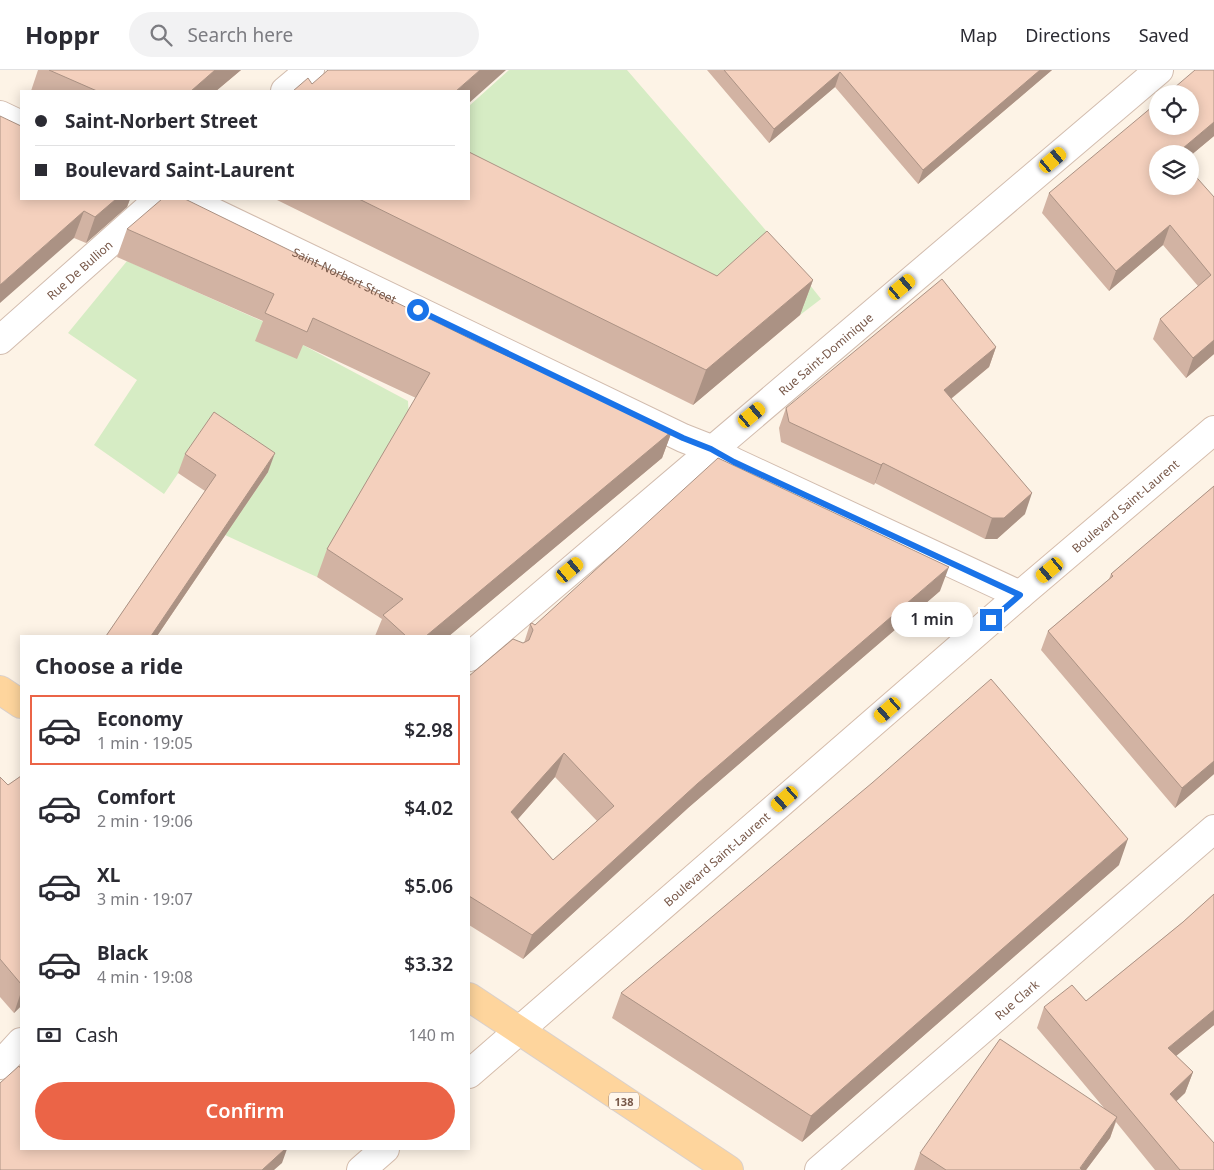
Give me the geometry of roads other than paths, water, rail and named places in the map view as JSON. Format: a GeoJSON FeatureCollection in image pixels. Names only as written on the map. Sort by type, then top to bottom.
{"type":"FeatureCollection","features":[{"type":"Feature","properties":{"kind":"main road"},"geometry":{"type":"LineString","coordinates":[[0,690],[20,703]]}},
{"type":"Feature","properties":{"kind":"main road","name":"138"},"geometry":{"type":"LineString","coordinates":[[470,998],[729,1170]]}},
{"type":"Feature","properties":{"kind":"street"},"geometry":{"type":"LineString","coordinates":[[287,90],[310,70]]}},
{"type":"Feature","properties":{"kind":"street","name":"Rue Saint-Dominique"},"geometry":{"type":"LineString","coordinates":[[470,656],[711,449],[1159,70]]}},
{"type":"Feature","properties":{"kind":"street"},"geometry":{"type":"LineString","coordinates":[[0,115],[20,125]]}},
{"type":"Feature","properties":{"kind":"street","name":"Rue De Bullion"},"geometry":{"type":"LineString","coordinates":[[0,340],[158,200]]}},
{"type":"Feature","properties":{"kind":"street","name":"Saint-Norbert Street"},"geometry":{"type":"LineString","coordinates":[[188,200],[683,438],[711,449],[734,462],[1020,595]]}},
{"type":"Feature","properties":{"kind":"street","name":"Boulevard Saint-Laurent"},"geometry":{"type":"LineString","coordinates":[[470,1073],[521,1031],[579,977],[1020,595],[1214,430]]}},
{"type":"Feature","properties":{"kind":"street","name":"Rue Clark"},"geometry":{"type":"LineString","coordinates":[[819,1170],[1214,829]]}},
{"type":"Feature","properties":{"kind":"street"},"geometry":{"type":"LineString","coordinates":[[0,1064],[20,1043]]}},
{"type":"Feature","properties":{"kind":"street"},"geometry":{"type":"LineString","coordinates":[[361,1170],[384,1150]]}}]}
